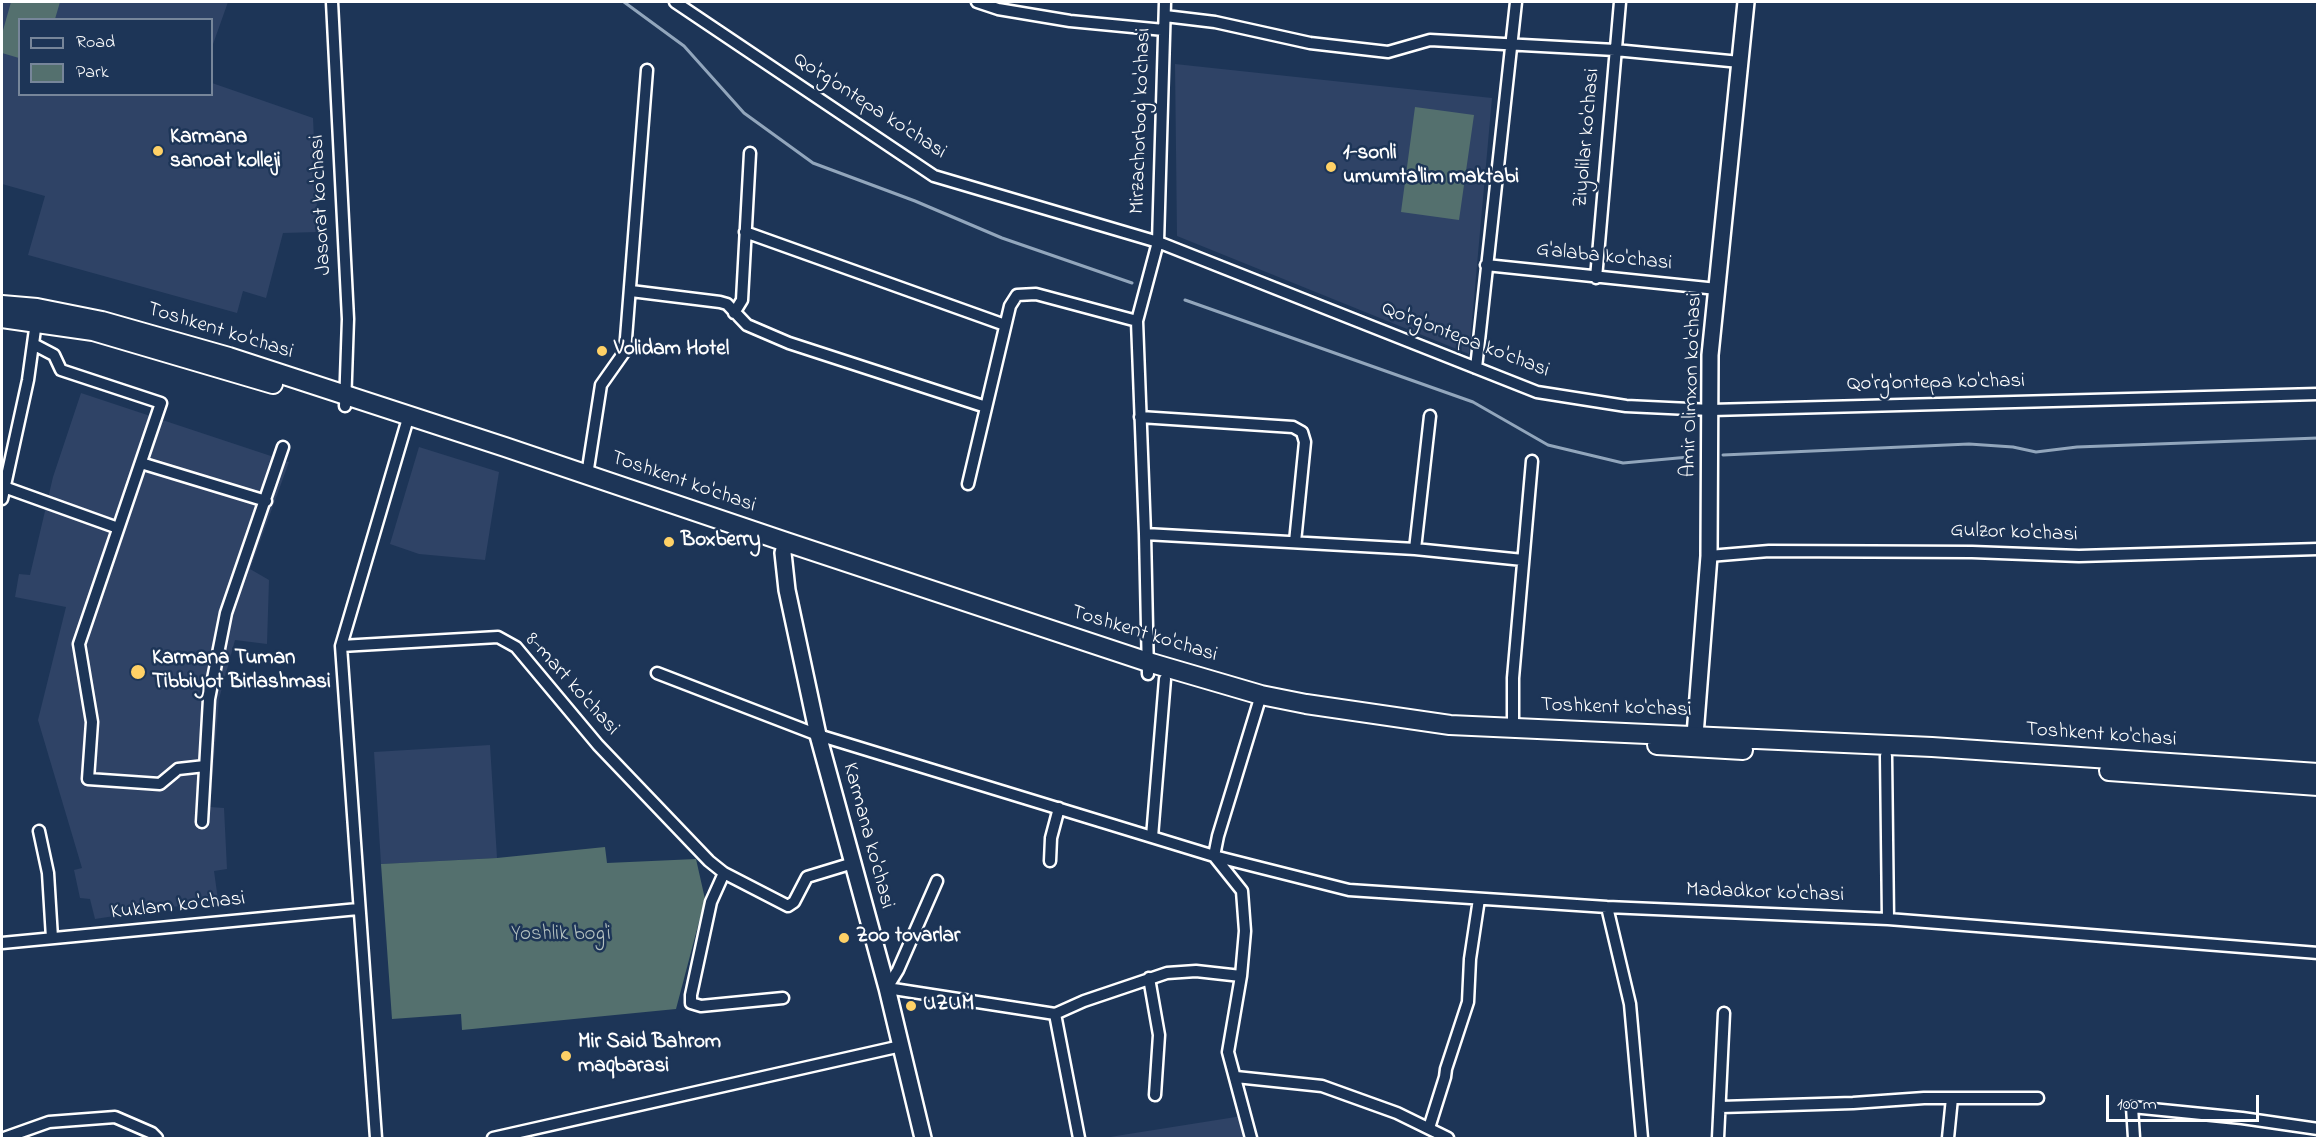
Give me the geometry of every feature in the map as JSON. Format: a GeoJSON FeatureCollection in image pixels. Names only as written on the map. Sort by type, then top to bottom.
{"type":"FeatureCollection","features":[{"type":"Feature","properties":{"kind":"highway","name":"Toshkent ko'chasi"},"geometry":{"type":"LineString","coordinates":[[2,305],[37,308],[102,321],[229,357],[346,401]]}},
{"type":"Feature","properties":{"kind":"highway","name":"Toshkent ko'chasi"},"geometry":{"type":"LineString","coordinates":[[2,318],[93,331],[346,401],[587,475],[785,548]]}},
{"type":"Feature","properties":{"kind":"highway","name":"Toshkent ko'chasi"},"geometry":{"type":"LineString","coordinates":[[407,420],[1153,671],[1350,723],[1449,735],[1932,747],[2318,773]]}},
{"type":"Feature","properties":{"kind":"highway","name":"Toshkent ko'chasi"},"geometry":{"type":"LineString","coordinates":[[1259,700],[1439,724],[2318,786]]}},
{"type":"Feature","properties":{"kind":"street","name":"Jasorat ko'chasi"},"geometry":{"type":"LineString","coordinates":[[332,2],[348,319],[346,401]]}},
{"type":"Feature","properties":{"kind":"street","name":"Qo'rg'ontepa ko'chasi"},"geometry":{"type":"LineString","coordinates":[[675,2],[934,176],[1158,242],[1537,392],[1626,406],[1711,410],[2318,394]]}},
{"type":"Feature","properties":{"kind":"street"},"geometry":{"type":"LineString","coordinates":[[977,2],[998,9],[1070,21],[1164,30]]}},
{"type":"Feature","properties":{"kind":"street","name":"Mirzachorbog' ko'chasi"},"geometry":{"type":"LineString","coordinates":[[1152,837],[1153,671],[1137,321],[1158,242],[1165,2]]}},
{"type":"Feature","properties":{"kind":"street"},"geometry":{"type":"LineString","coordinates":[[1476,368],[1516,2]]}},
{"type":"Feature","properties":{"kind":"street","name":"Ziyolilar ko'chasi"},"geometry":{"type":"LineString","coordinates":[[1596,278],[1620,2]]}},
{"type":"Feature","properties":{"kind":"street","name":"Amir Olimxon ko'chasi"},"geometry":{"type":"LineString","coordinates":[[1694,741],[1709,556],[1710,356],[1746,2]]}},
{"type":"Feature","properties":{"kind":"street"},"geometry":{"type":"LineString","coordinates":[[1165,16],[1249,28],[1310,43],[1388,52],[1430,40],[1615,50],[1740,62]]}},
{"type":"Feature","properties":{"kind":"street"},"geometry":{"type":"LineString","coordinates":[[587,475],[601,385],[625,351],[647,70]]}},
{"type":"Feature","properties":{"kind":"street"},"geometry":{"type":"LineString","coordinates":[[734,313],[742,300],[750,153]]}},
{"type":"Feature","properties":{"kind":"street"},"geometry":{"type":"LineString","coordinates":[[745,232],[1005,325]]}},
{"type":"Feature","properties":{"kind":"street","name":"G'alaba ko'chasi"},"geometry":{"type":"LineString","coordinates":[[1486,265],[1717,289]]}},
{"type":"Feature","properties":{"kind":"street"},"geometry":{"type":"LineString","coordinates":[[631,291],[727,304],[747,325],[789,343],[986,407]]}},
{"type":"Feature","properties":{"kind":"street"},"geometry":{"type":"LineString","coordinates":[[968,484],[1005,325],[1010,306],[1017,295],[1036,294],[1137,321]]}},
{"type":"Feature","properties":{"kind":"street"},"geometry":{"type":"LineString","coordinates":[[2,499],[28,380],[36,322]]}},
{"type":"Feature","properties":{"kind":"street"},"geometry":{"type":"LineString","coordinates":[[33,344],[54,356],[62,370],[161,403],[79,644],[92,722],[88,778],[160,784],[178,769],[205,766]]}},
{"type":"Feature","properties":{"kind":"street"},"geometry":{"type":"LineString","coordinates":[[1415,549],[1430,416]]}},
{"type":"Feature","properties":{"kind":"street"},"geometry":{"type":"LineString","coordinates":[[1140,417],[1293,427],[1302,432],[1305,442],[1295,542]]}},
{"type":"Feature","properties":{"kind":"street"},"geometry":{"type":"LineString","coordinates":[[376,1138],[341,646],[407,420]]}},
{"type":"Feature","properties":{"kind":"street"},"geometry":{"type":"LineString","coordinates":[[202,822],[209,699],[226,614],[283,447]]}},
{"type":"Feature","properties":{"kind":"street"},"geometry":{"type":"LineString","coordinates":[[1513,728],[1513,678],[1532,461]]}},
{"type":"Feature","properties":{"kind":"street"},"geometry":{"type":"LineString","coordinates":[[141,463],[266,501]]}},
{"type":"Feature","properties":{"kind":"street"},"geometry":{"type":"LineString","coordinates":[[4,487],[118,528]]}},
{"type":"Feature","properties":{"kind":"street"},"geometry":{"type":"LineString","coordinates":[[1145,534],[1415,549],[1523,560]]}},
{"type":"Feature","properties":{"kind":"street","name":"Karmana ko'chasi"},"geometry":{"type":"LineString","coordinates":[[785,548],[787,590],[818,735],[887,988],[923,1138]]}},
{"type":"Feature","properties":{"kind":"street","name":"Gulzor ko'chasi"},"geometry":{"type":"LineString","coordinates":[[1709,556],[1769,551],[1972,552],[2079,556],[2318,549]]}},
{"type":"Feature","properties":{"kind":"street","name":"8-mart ko'chasi"},"geometry":{"type":"LineString","coordinates":[[341,646],[498,637],[516,647],[598,745],[709,861],[724,873],[788,906],[794,902],[807,877],[853,863]]}},
{"type":"Feature","properties":{"kind":"street","name":"Madadkor ko'chasi"},"geometry":{"type":"LineString","coordinates":[[657,673],[818,735],[1214,856],[1349,890],[1606,907],[1888,919],[2318,953]]}},
{"type":"Feature","properties":{"kind":"street"},"geometry":{"type":"LineString","coordinates":[[1251,1138],[1228,1052],[1245,931],[1242,891],[1214,856],[1259,700]]}},
{"type":"Feature","properties":{"kind":"street"},"geometry":{"type":"LineString","coordinates":[[1886,756],[1888,919]]}},
{"type":"Feature","properties":{"kind":"street"},"geometry":{"type":"LineString","coordinates":[[1050,861],[1051,838],[1059,808]]}},
{"type":"Feature","properties":{"kind":"street"},"geometry":{"type":"LineString","coordinates":[[39,831],[48,873],[52,939]]}},
{"type":"Feature","properties":{"kind":"street"},"geometry":{"type":"LineString","coordinates":[[724,873],[711,902],[691,1003],[701,1006],[783,998]]}},
{"type":"Feature","properties":{"kind":"street"},"geometry":{"type":"LineString","coordinates":[[937,881],[898,970],[887,988],[1054,1014],[1084,1000],[1167,973],[1196,971],[1240,976]]}},
{"type":"Feature","properties":{"kind":"street"},"geometry":{"type":"LineString","coordinates":[[1429,1128],[1468,1002],[1470,959],[1479,899]]}},
{"type":"Feature","properties":{"kind":"street"},"geometry":{"type":"LineString","coordinates":[[1606,907],[1630,1004],[1642,1138]]}},
{"type":"Feature","properties":{"kind":"street","name":"Kuklam ko'chasi"},"geometry":{"type":"LineString","coordinates":[[2,944],[358,909]]}},
{"type":"Feature","properties":{"kind":"street"},"geometry":{"type":"LineString","coordinates":[[1149,978],[1159,1035],[1155,1095]]}},
{"type":"Feature","properties":{"kind":"street"},"geometry":{"type":"LineString","coordinates":[[1718,1138],[1724,1013]]}},
{"type":"Feature","properties":{"kind":"street"},"geometry":{"type":"LineString","coordinates":[[1054,1014],[1079,1138]]}},
{"type":"Feature","properties":{"kind":"street"},"geometry":{"type":"LineString","coordinates":[[493,1138],[901,1046]]}},
{"type":"Feature","properties":{"kind":"street"},"geometry":{"type":"LineString","coordinates":[[1236,1077],[1322,1086],[1397,1113],[1448,1138]]}},
{"type":"Feature","properties":{"kind":"street"},"geometry":{"type":"LineString","coordinates":[[1720,1107],[1952,1098],[2038,1098]]}},
{"type":"Feature","properties":{"kind":"street"},"geometry":{"type":"LineString","coordinates":[[1948,1138],[1952,1098]]}},
{"type":"Feature","properties":{"kind":"street"},"geometry":{"type":"LineString","coordinates":[[2134,1138],[2132,1107],[2242,1118],[2318,1129]]}},
{"type":"Feature","properties":{"kind":"street"},"geometry":{"type":"LineString","coordinates":[[4,1138],[49,1122],[115,1117],[152,1133],[157,1138]]}},
{"type":"Feature","properties":{"kind":"shaded area","name":"Karmana sanoat kolleji"},"geometry":{"type":"Polygon","coordinates":[[[2,2],[228,2],[213,44],[213,18],[18,18],[18,96],[213,96],[213,83],[313,118],[318,232],[283,233],[266,298],[243,291],[237,313],[28,255],[45,196],[2,184],[2,2]]]}},
{"type":"Feature","properties":{"kind":"shaded area","name":"1-sonli umumta'lim maktabi"},"geometry":{"type":"Polygon","coordinates":[[[1175,64],[1492,98],[1469,354],[1177,236],[1175,64]]]}},
{"type":"Feature","properties":{"kind":"shaded area","name":"Karmana Tuman Tibbiyot Birlashmasi"},"geometry":{"type":"Polygon","coordinates":[[[81,393],[289,462],[250,569],[269,580],[267,644],[235,640],[219,699],[210,807],[224,808],[227,869],[214,871],[218,900],[95,919],[90,899],[80,898],[74,870],[82,868],[38,720],[66,607],[15,597],[19,574],[30,575],[53,477],[81,393]]]}},
{"type":"Feature","properties":{"kind":"shaded area"},"geometry":{"type":"Polygon","coordinates":[[[419,447],[499,472],[485,560],[419,554],[390,544],[419,447]]]}},
{"type":"Feature","properties":{"kind":"shaded area"},"geometry":{"type":"Polygon","coordinates":[[[490,745],[497,858],[381,864],[374,752],[490,745]]]}},
{"type":"Feature","properties":{"kind":"shaded area"},"geometry":{"type":"Polygon","coordinates":[[[1242,1116],[1245,1138],[1105,1138],[1116,1136],[1242,1116]]]}},
{"type":"Feature","properties":{"kind":"green space"},"geometry":{"type":"Polygon","coordinates":[[[11,2],[60,2],[55,18],[18,18],[18,58],[2,53],[2,34],[11,2]]]}},
{"type":"Feature","properties":{"kind":"green space"},"geometry":{"type":"Polygon","coordinates":[[[1415,107],[1474,115],[1459,220],[1401,212],[1415,107]]]}},
{"type":"Feature","properties":{"kind":"green space","name":"Yoshlik bog'i"},"geometry":{"type":"Polygon","coordinates":[[[605,847],[607,863],[696,859],[705,899],[676,1009],[462,1030],[461,1014],[392,1019],[381,864],[497,858],[605,847]]]}},
{"type":"Feature","properties":{"kind":"waterway"},"geometry":{"type":"LineString","coordinates":[[624,2],[684,46],[744,113],[813,163],[915,201],[1002,238],[1132,283]]}},
{"type":"Feature","properties":{"kind":"waterway"},"geometry":{"type":"LineString","coordinates":[[1185,300],[1473,402],[1548,445],[1623,463],[1689,457]]}},
{"type":"Feature","properties":{"kind":"waterway"},"geometry":{"type":"LineString","coordinates":[[1723,455],[1969,444],[2013,447],[2036,452],[2077,447],[2318,438]]}},
{"type":"Feature","properties":{"kind":"place","name":"Karmana sanoat kolleji"},"geometry":{"type":"Point","coordinates":[158,151]}},
{"type":"Feature","properties":{"kind":"place","name":"1-sonli umumta'lim maktabi"},"geometry":{"type":"Point","coordinates":[1331,167]}},
{"type":"Feature","properties":{"kind":"place","name":"Volidam Hotel"},"geometry":{"type":"Point","coordinates":[602,351]}},
{"type":"Feature","properties":{"kind":"place","name":"Boxberry"},"geometry":{"type":"Point","coordinates":[669,542]}},
{"type":"Feature","properties":{"kind":"place","name":"Karmana Tuman Tibbiyot Birlashmasi"},"geometry":{"type":"Point","coordinates":[138,672]}},
{"type":"Feature","properties":{"kind":"place","name":"Zoo tovarlar"},"geometry":{"type":"Point","coordinates":[844,938]}},
{"type":"Feature","properties":{"kind":"place","name":"UZUM"},"geometry":{"type":"Point","coordinates":[911,1006]}},
{"type":"Feature","properties":{"kind":"place","name":"Mir Said Bahrom maqbarasi"},"geometry":{"type":"Point","coordinates":[566,1056]}}]}
